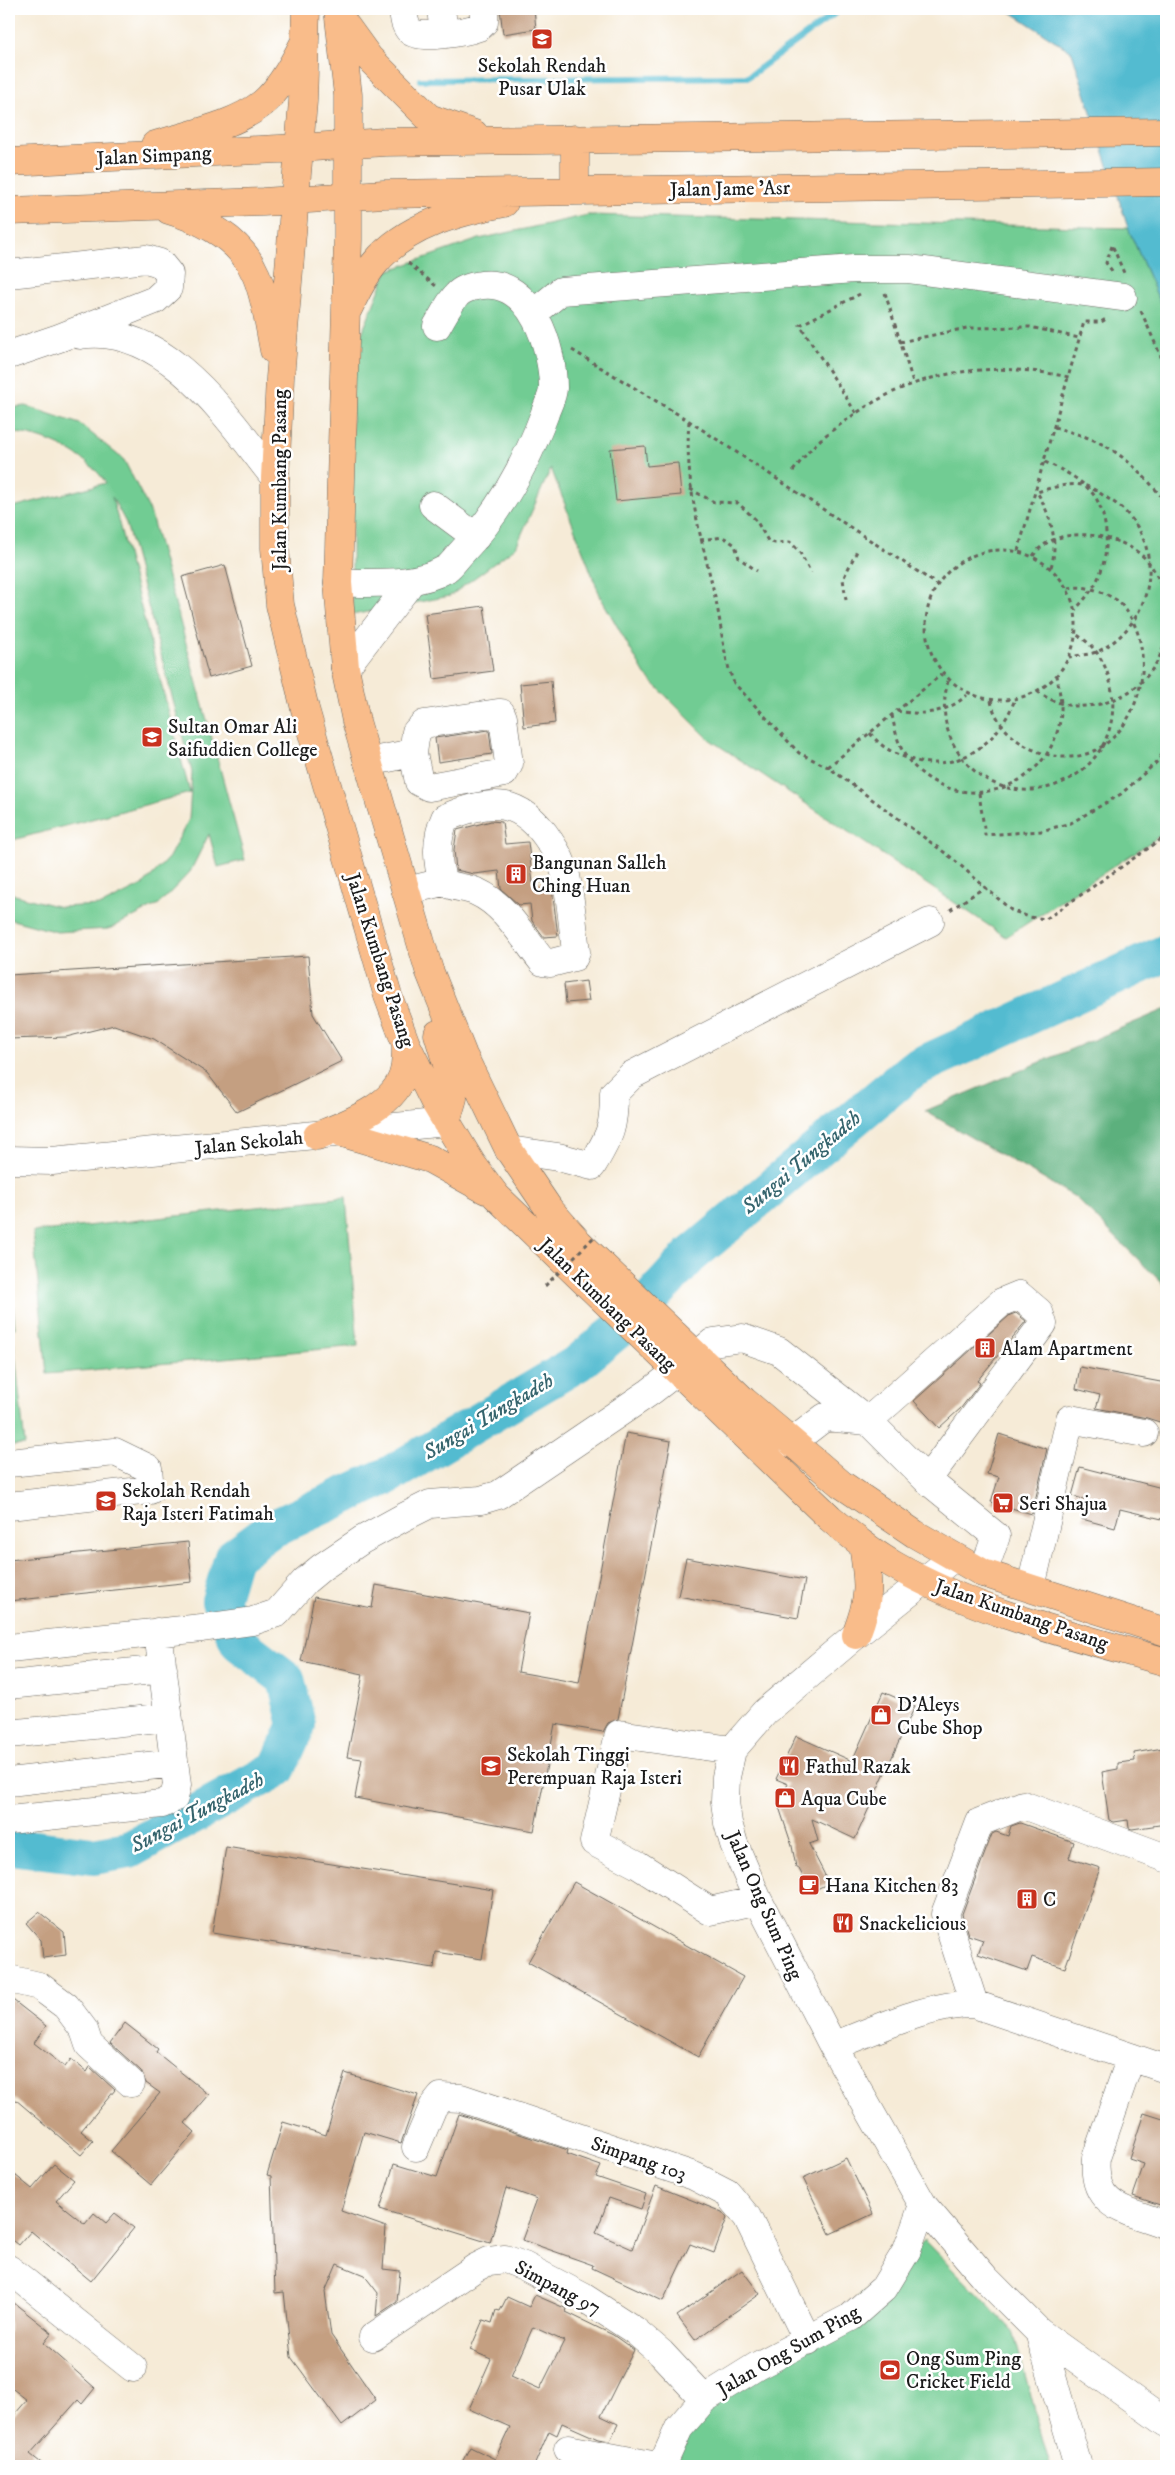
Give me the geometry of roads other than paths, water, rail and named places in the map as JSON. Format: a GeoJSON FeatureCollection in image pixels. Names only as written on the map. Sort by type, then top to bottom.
{"type":"FeatureCollection","features":[{"type":"Feature","properties":{"kind":"main road","name":"Jalan Kumbang Pasang"},"geometry":{"type":"LineString","coordinates":[[306,9],[299,148],[280,378],[275,478],[275,548],[280,605],[291,656],[388,996],[406,1044],[446,1122],[472,1164],[496,1196],[603,1282],[679,1356],[830,1518],[863,1545],[895,1566],[970,1600],[1031,1622],[1166,1662]]}},
{"type":"Feature","properties":{"kind":"main road","name":"Jalan Kumbang Pasang"},"geometry":{"type":"LineString","coordinates":[[339,13],[348,95],[348,197],[338,583],[345,668],[356,721],[429,970],[463,1056],[509,1150],[527,1179],[579,1243],[603,1282]]}},
{"type":"Feature","properties":{"kind":"main road"},"geometry":{"type":"LineString","coordinates":[[339,13],[369,58],[429,118],[489,140]]}},
{"type":"Feature","properties":{"kind":"main road"},"geometry":{"type":"LineString","coordinates":[[118,156],[218,125],[248,112],[264,102],[292,67],[305,41]]}},
{"type":"Feature","properties":{"kind":"main road"},"geometry":{"type":"LineString","coordinates":[[299,148],[348,144],[489,140],[1166,132]]}},
{"type":"Feature","properties":{"kind":"main road"},"geometry":{"type":"LineString","coordinates":[[345,314],[362,281],[376,262],[390,248],[437,220],[483,207],[575,190],[575,139]]}},
{"type":"Feature","properties":{"kind":"main road","name":"Jalan Simpang"},"geometry":{"type":"LineString","coordinates":[[9,162],[299,148]]}},
{"type":"Feature","properties":{"kind":"main road","name":"Jalan Jame 'Asr"},"geometry":{"type":"LineString","coordinates":[[294,200],[384,194],[575,190],[1166,182]]}},
{"type":"Feature","properties":{"kind":"main road"},"geometry":{"type":"LineString","coordinates":[[9,211],[294,200]]}},
{"type":"Feature","properties":{"kind":"main road"},"geometry":{"type":"LineString","coordinates":[[153,206],[194,217],[217,231],[239,248],[256,274],[280,378]]}},
{"type":"Feature","properties":{"kind":"main road"},"geometry":{"type":"LineString","coordinates":[[429,970],[434,1016],[452,1081],[453,1098],[446,1122],[477,1138],[527,1179]]}},
{"type":"Feature","properties":{"kind":"main road"},"geometry":{"type":"LineString","coordinates":[[330,1134],[378,1107],[393,1092],[404,1073],[406,1044]]}},
{"type":"Feature","properties":{"kind":"main road"},"geometry":{"type":"LineString","coordinates":[[330,1134],[430,1159],[496,1196]]}},
{"type":"Feature","properties":{"kind":"main road","name":"Jalan Kumbang Pasang"},"geometry":{"type":"LineString","coordinates":[[679,1356],[876,1509],[954,1557],[983,1572],[1166,1632]]}},
{"type":"Feature","properties":{"kind":"main road"},"geometry":{"type":"LineString","coordinates":[[856,1635],[866,1609],[869,1585],[863,1545]]}},
{"type":"Feature","properties":{"kind":"street"},"geometry":{"type":"LineString","coordinates":[[403,9],[406,24],[415,34],[423,36],[442,21],[479,27],[484,22],[484,9]]}},
{"type":"Feature","properties":{"kind":"street"},"geometry":{"type":"LineString","coordinates":[[9,274],[146,258],[160,263],[169,274],[168,288],[155,300],[59,338],[9,355]]}},
{"type":"Feature","properties":{"kind":"street"},"geometry":{"type":"LineString","coordinates":[[534,314],[561,291],[854,269],[909,269],[1122,297]]}},
{"type":"Feature","properties":{"kind":"street"},"geometry":{"type":"LineString","coordinates":[[338,583],[412,582],[447,568],[476,537],[519,473],[534,442],[553,390],[548,353],[534,314],[518,296],[504,288],[489,284],[473,286],[458,293],[437,326]]}},
{"type":"Feature","properties":{"kind":"street"},"geometry":{"type":"LineString","coordinates":[[59,338],[96,332],[122,336],[176,364],[218,407],[275,478]]}},
{"type":"Feature","properties":{"kind":"street"},"geometry":{"type":"LineString","coordinates":[[433,505],[476,537]]}},
{"type":"Feature","properties":{"kind":"street"},"geometry":{"type":"LineString","coordinates":[[345,668],[412,582]]}},
{"type":"Feature","properties":{"kind":"street"},"geometry":{"type":"LineString","coordinates":[[368,762],[413,753]]}},
{"type":"Feature","properties":{"kind":"street"},"geometry":{"type":"LineString","coordinates":[[406,891],[443,882],[453,887],[476,891],[493,902],[543,962],[551,963],[574,957],[576,952],[566,875],[558,854],[542,829],[516,807],[496,804],[477,806],[445,818],[437,851],[439,870],[443,882]]}},
{"type":"Feature","properties":{"kind":"street"},"geometry":{"type":"LineString","coordinates":[[509,1150],[558,1157],[592,1166],[614,1123],[614,1093],[632,1075],[930,922]]}},
{"type":"Feature","properties":{"kind":"street","name":"Jalan Sekolah"},"geometry":{"type":"LineString","coordinates":[[9,1170],[52,1161],[446,1122]]}},
{"type":"Feature","properties":{"kind":"street","name":"Jalan Sekolah"},"geometry":{"type":"LineString","coordinates":[[9,1160],[52,1161]]}},
{"type":"Feature","properties":{"kind":"street"},"geometry":{"type":"LineString","coordinates":[[791,1443],[825,1417],[868,1420],[1002,1302],[1019,1295],[1039,1312],[1043,1324],[927,1480]]}},
{"type":"Feature","properties":{"kind":"street"},"geometry":{"type":"LineString","coordinates":[[9,1648],[202,1628],[253,1621],[277,1613],[305,1581],[362,1540],[404,1516],[430,1504],[482,1500],[498,1495],[650,1392],[679,1356],[713,1342],[742,1338],[778,1351],[868,1420],[927,1480],[996,1536],[983,1572]]}},
{"type":"Feature","properties":{"kind":"street"},"geometry":{"type":"LineString","coordinates":[[1031,1587],[1070,1419],[1144,1433]]}},
{"type":"Feature","properties":{"kind":"street"},"geometry":{"type":"LineString","coordinates":[[9,1463],[115,1452],[148,1468],[150,1490],[9,1506]]}},
{"type":"Feature","properties":{"kind":"street"},"geometry":{"type":"LineString","coordinates":[[758,1900],[710,1911],[638,1865],[594,1842],[619,1734],[732,1750],[765,1712],[856,1635],[954,1557]]}},
{"type":"Feature","properties":{"kind":"street"},"geometry":{"type":"LineString","coordinates":[[9,1820],[162,1804],[174,1798],[177,1785],[158,1632]]}},
{"type":"Feature","properties":{"kind":"street"},"geometry":{"type":"LineString","coordinates":[[9,1685],[163,1669]]}},
{"type":"Feature","properties":{"kind":"street"},"geometry":{"type":"LineString","coordinates":[[9,1734],[168,1716]]}},
{"type":"Feature","properties":{"kind":"street","name":"Jalan Ong Sum Ping"},"geometry":{"type":"LineString","coordinates":[[732,1750],[725,1802],[734,1844],[758,1900],[833,2046],[923,2205],[986,2279],[1039,2332],[1166,2423]]}},
{"type":"Feature","properties":{"kind":"street"},"geometry":{"type":"LineString","coordinates":[[9,1782],[174,1763]]}},
{"type":"Feature","properties":{"kind":"street"},"geometry":{"type":"LineString","coordinates":[[974,2004],[945,1914],[980,1822],[1023,1805],[1166,1858]]}},
{"type":"Feature","properties":{"kind":"street"},"geometry":{"type":"LineString","coordinates":[[9,1979],[40,1986],[66,2006],[84,2030],[89,2045],[131,2083]]}},
{"type":"Feature","properties":{"kind":"street"},"geometry":{"type":"LineString","coordinates":[[833,2046],[936,2009],[955,2004],[974,2004],[1166,2069]]}},
{"type":"Feature","properties":{"kind":"street"},"geometry":{"type":"LineString","coordinates":[[1131,2057],[1096,2158],[1094,2174],[1097,2187],[1105,2199],[1115,2206],[1166,2225]]}},
{"type":"Feature","properties":{"kind":"street","name":"Simpang 103"},"geometry":{"type":"LineString","coordinates":[[416,2148],[433,2107],[441,2097],[461,2098],[694,2176],[727,2193],[747,2217],[808,2341]]}},
{"type":"Feature","properties":{"kind":"street","name":"Jalan Ong Sum Ping"},"geometry":{"type":"LineString","coordinates":[[662,2466],[679,2428],[704,2400],[757,2366],[851,2317],[884,2288],[907,2250],[923,2205]]}},
{"type":"Feature","properties":{"kind":"street","name":"Simpang 97"},"geometry":{"type":"LineString","coordinates":[[373,2337],[475,2268],[489,2261],[505,2259],[524,2266],[583,2297],[634,2330],[661,2353],[704,2400]]}},
{"type":"Feature","properties":{"kind":"street"},"geometry":{"type":"LineString","coordinates":[[9,2269],[133,2368]]}},
{"type":"Feature","properties":{"kind":"street"},"geometry":{"type":"LineString","coordinates":[[1039,2332],[1078,2466]]}},
{"type":"Feature","properties":{"kind":"street"},"geometry":{"type":"LineString","coordinates":[[568,2449],[657,2466]]}},
{"type":"Feature","properties":{"kind":"water"},"geometry":{"type":"Polygon","coordinates":[[[1006,9],[1166,9],[1166,316],[1128,228],[1072,52],[1006,9]]]}},
{"type":"Feature","properties":{"kind":"waterway"},"geometry":{"type":"LineString","coordinates":[[420,80],[748,77],[841,9]]}},
{"type":"Feature","properties":{"kind":"waterway","name":"Sungai Tungkadeh"},"geometry":{"type":"LineString","coordinates":[[9,1846],[93,1856],[129,1850],[277,1769],[297,1725],[286,1679],[239,1643],[220,1601],[233,1557],[270,1530],[389,1475],[578,1363],[637,1314],[690,1256],[913,1069],[1166,953]]}},
{"type":"Feature","properties":{"kind":"place","name":"Sekolah Rendah Pusar Ulak"},"geometry":{"type":"Point","coordinates":[542,39]}},
{"type":"Feature","properties":{"kind":"place","name":"Sultan Omar Ali Saifuddien College"},"geometry":{"type":"Point","coordinates":[152,737]}},
{"type":"Feature","properties":{"kind":"place","name":"Bangunan Salleh Ching Huan"},"geometry":{"type":"Point","coordinates":[516,874]}},
{"type":"Feature","properties":{"kind":"place","name":"Alam Apartment"},"geometry":{"type":"Point","coordinates":[985,1348]}},
{"type":"Feature","properties":{"kind":"place","name":"Sekolah Rendah Raja Isteri Fatimah"},"geometry":{"type":"Point","coordinates":[106,1501]}},
{"type":"Feature","properties":{"kind":"place","name":"Seri Shajua"},"geometry":{"type":"Point","coordinates":[1003,1503]}},
{"type":"Feature","properties":{"kind":"place","name":"D'Aleys Cube Shop"},"geometry":{"type":"Point","coordinates":[881,1715]}},
{"type":"Feature","properties":{"kind":"place","name":"Sekolah Tinggi Perempuan Raja Isteri"},"geometry":{"type":"Point","coordinates":[491,1766]}},
{"type":"Feature","properties":{"kind":"place","name":"Fathul Razak"},"geometry":{"type":"Point","coordinates":[789,1766]}},
{"type":"Feature","properties":{"kind":"place","name":"Aqua Cube"},"geometry":{"type":"Point","coordinates":[785,1798]}},
{"type":"Feature","properties":{"kind":"place","name":"Hana Kitchen 83"},"geometry":{"type":"Point","coordinates":[809,1885]}},
{"type":"Feature","properties":{"kind":"place","name":"C"},"geometry":{"type":"Point","coordinates":[1027,1899]}},
{"type":"Feature","properties":{"kind":"place","name":"Snackelicious"},"geometry":{"type":"Point","coordinates":[843,1923]}},
{"type":"Feature","properties":{"kind":"place","name":"Ong Sum Ping Cricket Field"},"geometry":{"type":"Point","coordinates":[890,2370]}}]}
